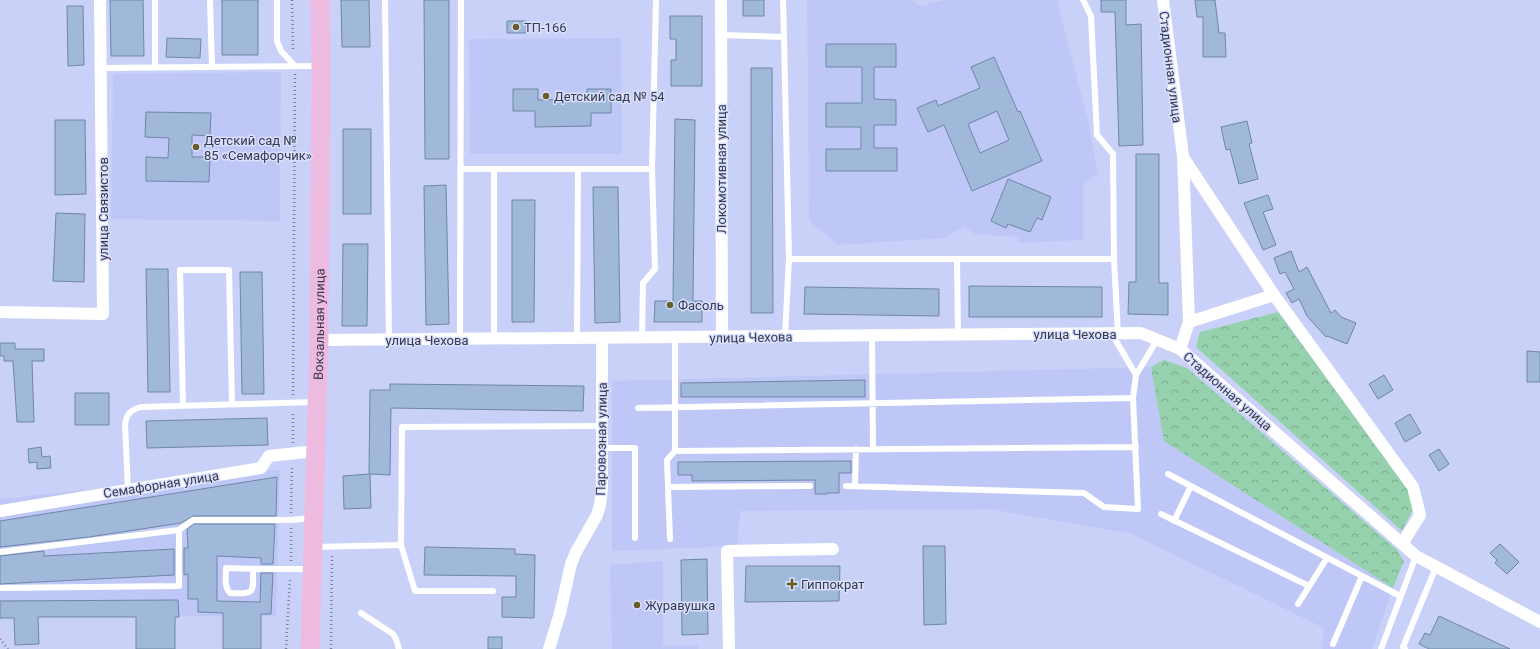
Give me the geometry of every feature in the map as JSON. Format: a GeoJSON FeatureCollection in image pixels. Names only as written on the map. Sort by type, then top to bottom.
{"type":"FeatureCollection","features":[{"type":"Feature","properties":{"kind":"main road","name":"Вокзальная улица"},"geometry":{"type":"LineString","coordinates":[[310,649],[319,340],[320,0]]}},
{"type":"Feature","properties":{"kind":"street","name":"улица Связистов"},"geometry":{"type":"LineString","coordinates":[[0,312],[104,314],[100,0]]}},
{"type":"Feature","properties":{"kind":"street","name":"Локомотивная улица"},"geometry":{"type":"LineString","coordinates":[[720,0],[722,337]]}},
{"type":"Feature","properties":{"kind":"street","name":"Стадионная улица"},"geometry":{"type":"LineString","coordinates":[[1163,0],[1183,156],[1189,322],[1180,349],[1416,556],[1540,622]]}},
{"type":"Feature","properties":{"kind":"street"},"geometry":{"type":"LineString","coordinates":[[1183,156],[1274,295],[1413,486],[1420,515],[1402,544]]}},
{"type":"Feature","properties":{"kind":"street"},"geometry":{"type":"LineString","coordinates":[[1189,322],[1274,295]]}},
{"type":"Feature","properties":{"kind":"street","name":"улица Чехова"},"geometry":{"type":"LineString","coordinates":[[319,340],[460,340],[1141,333],[1180,349]]}},
{"type":"Feature","properties":{"kind":"street","name":"Паровозная улица"},"geometry":{"type":"LineString","coordinates":[[549,649],[560,613],[571,564],[576,552],[597,515],[600,505],[602,489],[602,338]]}},
{"type":"Feature","properties":{"kind":"street","name":"Семафорная улица"},"geometry":{"type":"LineString","coordinates":[[0,511],[261,468],[269,456],[316,451]]}},
{"type":"Feature","properties":{"kind":"street"},"geometry":{"type":"LineString","coordinates":[[728,649],[727,551],[833,549]]}},
{"type":"Feature","properties":{"kind":"lane"},"geometry":{"type":"LineString","coordinates":[[155,0],[155,67]]}},
{"type":"Feature","properties":{"kind":"lane"},"geometry":{"type":"LineString","coordinates":[[210,0],[212,67]]}},
{"type":"Feature","properties":{"kind":"lane"},"geometry":{"type":"LineString","coordinates":[[277,0],[277,41],[281,51],[295,66]]}},
{"type":"Feature","properties":{"kind":"lane"},"geometry":{"type":"LineString","coordinates":[[385,0],[389,340]]}},
{"type":"Feature","properties":{"kind":"lane"},"geometry":{"type":"LineString","coordinates":[[460,340],[461,0]]}},
{"type":"Feature","properties":{"kind":"lane"},"geometry":{"type":"LineString","coordinates":[[642,338],[643,283],[655,269],[652,169],[656,0]]}},
{"type":"Feature","properties":{"kind":"lane"},"geometry":{"type":"LineString","coordinates":[[783,0],[788,259],[785,336]]}},
{"type":"Feature","properties":{"kind":"lane"},"geometry":{"type":"LineString","coordinates":[[1083,0],[1091,16],[1097,135],[1113,154],[1115,334],[1136,375]]}},
{"type":"Feature","properties":{"kind":"lane"},"geometry":{"type":"LineString","coordinates":[[721,35],[784,37]]}},
{"type":"Feature","properties":{"kind":"lane"},"geometry":{"type":"LineString","coordinates":[[101,68],[321,66]]}},
{"type":"Feature","properties":{"kind":"lane"},"geometry":{"type":"LineString","coordinates":[[460,169],[652,169]]}},
{"type":"Feature","properties":{"kind":"lane"},"geometry":{"type":"LineString","coordinates":[[494,169],[494,339]]}},
{"type":"Feature","properties":{"kind":"lane"},"geometry":{"type":"LineString","coordinates":[[577,339],[578,169]]}},
{"type":"Feature","properties":{"kind":"lane"},"geometry":{"type":"LineString","coordinates":[[788,259],[1114,259]]}},
{"type":"Feature","properties":{"kind":"lane"},"geometry":{"type":"LineString","coordinates":[[957,259],[958,335]]}},
{"type":"Feature","properties":{"kind":"lane"},"geometry":{"type":"LineString","coordinates":[[183,406],[180,270],[229,270],[232,404]]}},
{"type":"Feature","properties":{"kind":"lane"},"geometry":{"type":"LineString","coordinates":[[872,336],[873,449]]}},
{"type":"Feature","properties":{"kind":"lane"},"geometry":{"type":"LineString","coordinates":[[670,538],[667,460],[675,451],[675,338]]}},
{"type":"Feature","properties":{"kind":"lane"},"geometry":{"type":"LineString","coordinates":[[846,486],[855,485],[1084,493],[1104,507],[1138,509],[1133,398],[1136,375],[1157,340]]}},
{"type":"Feature","properties":{"kind":"lane"},"geometry":{"type":"LineString","coordinates":[[638,408],[1133,398]]}},
{"type":"Feature","properties":{"kind":"lane"},"geometry":{"type":"LineString","coordinates":[[128,490],[125,424],[127,415],[132,410],[141,407],[317,402]]}},
{"type":"Feature","properties":{"kind":"lane"},"geometry":{"type":"LineString","coordinates":[[493,591],[415,591],[401,545],[402,427],[602,426]]}},
{"type":"Feature","properties":{"kind":"lane"},"geometry":{"type":"LineString","coordinates":[[675,451],[1136,447]]}},
{"type":"Feature","properties":{"kind":"lane"},"geometry":{"type":"LineString","coordinates":[[602,448],[635,448],[635,538]]}},
{"type":"Feature","properties":{"kind":"lane"},"geometry":{"type":"LineString","coordinates":[[855,485],[856,450]]}},
{"type":"Feature","properties":{"kind":"lane"},"geometry":{"type":"LineString","coordinates":[[1168,474],[1400,596]]}},
{"type":"Feature","properties":{"kind":"lane"},"geometry":{"type":"LineString","coordinates":[[668,487],[810,486]]}},
{"type":"Feature","properties":{"kind":"lane"},"geometry":{"type":"LineString","coordinates":[[1174,521],[1191,486]]}},
{"type":"Feature","properties":{"kind":"lane"},"geometry":{"type":"LineString","coordinates":[[1161,514],[1309,586]]}},
{"type":"Feature","properties":{"kind":"lane"},"geometry":{"type":"LineString","coordinates":[[0,552],[179,530],[193,520],[291,520],[313,517]]}},
{"type":"Feature","properties":{"kind":"lane"},"geometry":{"type":"LineString","coordinates":[[0,588],[179,586],[179,530]]}},
{"type":"Feature","properties":{"kind":"lane"},"geometry":{"type":"LineString","coordinates":[[312,547],[401,545]]}},
{"type":"Feature","properties":{"kind":"lane"},"geometry":{"type":"LineString","coordinates":[[1380,649],[1416,556]]}},
{"type":"Feature","properties":{"kind":"lane"},"geometry":{"type":"LineString","coordinates":[[1298,604],[1327,558]]}},
{"type":"Feature","properties":{"kind":"lane"},"geometry":{"type":"LineString","coordinates":[[1404,649],[1403,647],[1436,567]]}},
{"type":"Feature","properties":{"kind":"lane"},"geometry":{"type":"LineString","coordinates":[[252,569],[251,591],[248,594],[230,593],[226,587],[226,568],[312,569]]}},
{"type":"Feature","properties":{"kind":"lane"},"geometry":{"type":"LineString","coordinates":[[1333,644],[1362,576]]}},
{"type":"Feature","properties":{"kind":"lane"},"geometry":{"type":"LineString","coordinates":[[361,613],[393,634],[399,649]]}},
{"type":"Feature","properties":{"kind":"path"},"geometry":{"type":"LineString","coordinates":[[286,649],[290,569],[293,402],[295,66],[293,51],[292,0]]}},
{"type":"Feature","properties":{"kind":"path"},"geometry":{"type":"LineString","coordinates":[[331,649],[332,547]]}},
{"type":"Feature","properties":{"kind":"path"},"geometry":{"type":"LineString","coordinates":[[0,639],[8,649]]}},
{"type":"Feature","properties":{"kind":"shaded area"},"geometry":{"type":"Polygon","coordinates":[[[807,0],[912,0],[920,6],[945,0],[1057,0],[1088,121],[1098,173],[1083,184],[1083,240],[1019,243],[1019,237],[974,234],[964,226],[945,238],[838,245],[809,221],[807,0]]]}},
{"type":"Feature","properties":{"kind":"shaded area","name":"Детский сад № 54"},"geometry":{"type":"Polygon","coordinates":[[[621,38],[622,154],[470,154],[469,39],[621,38]]]}},
{"type":"Feature","properties":{"kind":"shaded area","name":"Детский сад № 85 «Семафорчик»"},"geometry":{"type":"Polygon","coordinates":[[[281,72],[280,221],[111,219],[113,74],[281,72]]]}},
{"type":"Feature","properties":{"kind":"shaded area"},"geometry":{"type":"Polygon","coordinates":[[[1151,367],[1164,441],[1393,588],[1372,649],[1322,649],[1324,628],[1132,534],[990,509],[740,511],[737,546],[612,551],[612,381],[1151,367]]]}},
{"type":"Feature","properties":{"kind":"shaded area"},"geometry":{"type":"Polygon","coordinates":[[[280,470],[276,616],[0,616],[0,499],[280,470]]]}},
{"type":"Feature","properties":{"kind":"shaded area","name":"Журавушка"},"geometry":{"type":"Polygon","coordinates":[[[663,561],[663,646],[698,645],[698,649],[612,649],[610,565],[663,561]]]}},
{"type":"Feature","properties":{"kind":"green space"},"geometry":{"type":"Polygon","coordinates":[[[1278,312],[1407,488],[1413,509],[1402,531],[1196,347],[1200,332],[1278,312]]]}},
{"type":"Feature","properties":{"kind":"green space"},"geometry":{"type":"Polygon","coordinates":[[[1164,360],[1187,368],[1396,549],[1404,561],[1393,588],[1164,441],[1151,367],[1164,360]]]}},
{"type":"Feature","properties":{"kind":"building"},"geometry":{"type":"Polygon","coordinates":[[[110,0],[143,0],[144,56],[111,56],[110,0]]]}},
{"type":"Feature","properties":{"kind":"building"},"geometry":{"type":"Polygon","coordinates":[[[222,0],[258,0],[258,55],[222,55],[222,0]]]}},
{"type":"Feature","properties":{"kind":"building"},"geometry":{"type":"Polygon","coordinates":[[[341,0],[369,0],[370,47],[342,47],[341,0]]]}},
{"type":"Feature","properties":{"kind":"building"},"geometry":{"type":"Polygon","coordinates":[[[424,0],[449,0],[449,159],[425,159],[424,0]]]}},
{"type":"Feature","properties":{"kind":"building"},"geometry":{"type":"Polygon","coordinates":[[[743,0],[764,0],[764,16],[743,16],[743,0]]]}},
{"type":"Feature","properties":{"kind":"building"},"geometry":{"type":"Polygon","coordinates":[[[1101,0],[1126,0],[1126,25],[1141,24],[1143,145],[1119,146],[1115,12],[1101,12],[1101,0]]]}},
{"type":"Feature","properties":{"kind":"building"},"geometry":{"type":"Polygon","coordinates":[[[1195,0],[1215,0],[1219,33],[1225,33],[1226,57],[1203,57],[1203,17],[1197,17],[1195,0]]]}},
{"type":"Feature","properties":{"kind":"building"},"geometry":{"type":"Polygon","coordinates":[[[67,6],[83,6],[84,65],[68,66],[67,6]]]}},
{"type":"Feature","properties":{"kind":"building"},"geometry":{"type":"Polygon","coordinates":[[[670,16],[702,16],[702,86],[671,86],[671,60],[676,60],[676,39],[670,39],[670,16]]]}},
{"type":"Feature","properties":{"kind":"building","name":"ТП-166"},"geometry":{"type":"Polygon","coordinates":[[[507,21],[526,21],[526,33],[507,33],[507,21]]]}},
{"type":"Feature","properties":{"kind":"building"},"geometry":{"type":"Polygon","coordinates":[[[167,38],[201,39],[200,58],[166,57],[167,38]]]}},
{"type":"Feature","properties":{"kind":"building"},"geometry":{"type":"Polygon","coordinates":[[[826,44],[896,44],[896,67],[874,67],[874,99],[896,100],[896,125],[874,125],[874,148],[897,148],[897,171],[826,171],[826,149],[861,149],[861,127],[826,127],[826,103],[862,103],[862,67],[826,67],[826,44]]]}},
{"type":"Feature","properties":{"kind":"building"},"geometry":{"type":"Polygon","coordinates":[[[994,57],[1018,112],[1020,111],[1042,161],[972,191],[944,125],[928,132],[917,108],[936,100],[938,106],[980,88],[971,67],[994,57]],[[997,111],[968,124],[980,153],[1009,140],[997,111]]]}},
{"type":"Feature","properties":{"kind":"building"},"geometry":{"type":"Polygon","coordinates":[[[751,68],[772,68],[773,313],[751,313],[751,68]]]}},
{"type":"Feature","properties":{"kind":"building"},"geometry":{"type":"Polygon","coordinates":[[[513,89],[538,89],[538,100],[587,99],[587,89],[611,89],[611,113],[591,113],[591,126],[535,127],[535,111],[513,111],[513,89]]]}},
{"type":"Feature","properties":{"kind":"building"},"geometry":{"type":"Polygon","coordinates":[[[146,112],[211,113],[210,136],[192,135],[192,157],[210,157],[209,182],[146,181],[146,157],[168,158],[169,138],[145,137],[146,112]]]}},
{"type":"Feature","properties":{"kind":"building"},"geometry":{"type":"Polygon","coordinates":[[[675,119],[695,120],[693,301],[702,301],[702,322],[654,322],[655,301],[673,301],[675,119]]]}},
{"type":"Feature","properties":{"kind":"building"},"geometry":{"type":"Polygon","coordinates":[[[55,120],[85,120],[86,194],[55,195],[55,120]]]}},
{"type":"Feature","properties":{"kind":"building"},"geometry":{"type":"Polygon","coordinates":[[[1247,121],[1252,143],[1249,144],[1258,179],[1239,184],[1230,149],[1226,150],[1221,127],[1247,121]]]}},
{"type":"Feature","properties":{"kind":"building"},"geometry":{"type":"Polygon","coordinates":[[[343,129],[371,129],[371,214],[343,214],[343,129]]]}},
{"type":"Feature","properties":{"kind":"building"},"geometry":{"type":"Polygon","coordinates":[[[1136,154],[1159,154],[1159,283],[1168,283],[1168,315],[1128,314],[1129,282],[1136,282],[1136,154]]]}},
{"type":"Feature","properties":{"kind":"building"},"geometry":{"type":"Polygon","coordinates":[[[1008,179],[1051,197],[1042,220],[1037,218],[1030,232],[1008,224],[1006,228],[991,221],[1008,179]]]}},
{"type":"Feature","properties":{"kind":"building"},"geometry":{"type":"Polygon","coordinates":[[[446,185],[449,324],[426,325],[424,186],[446,185]]]}},
{"type":"Feature","properties":{"kind":"building"},"geometry":{"type":"Polygon","coordinates":[[[593,187],[618,187],[620,322],[595,323],[593,187]]]}},
{"type":"Feature","properties":{"kind":"building"},"geometry":{"type":"Polygon","coordinates":[[[1268,195],[1273,209],[1263,212],[1276,245],[1263,250],[1244,203],[1268,195]]]}},
{"type":"Feature","properties":{"kind":"building"},"geometry":{"type":"Polygon","coordinates":[[[512,200],[535,200],[534,322],[512,322],[512,200]]]}},
{"type":"Feature","properties":{"kind":"building"},"geometry":{"type":"Polygon","coordinates":[[[56,213],[85,214],[84,282],[53,281],[56,213]]]}},
{"type":"Feature","properties":{"kind":"building"},"geometry":{"type":"Polygon","coordinates":[[[343,244],[368,244],[367,326],[342,326],[343,244]]]}},
{"type":"Feature","properties":{"kind":"building"},"geometry":{"type":"Polygon","coordinates":[[[1291,251],[1299,272],[1307,267],[1331,313],[1335,310],[1341,317],[1356,323],[1347,344],[1327,336],[1326,337],[1307,316],[1299,299],[1292,303],[1286,293],[1294,289],[1285,272],[1280,274],[1274,258],[1291,251]]]}},
{"type":"Feature","properties":{"kind":"building"},"geometry":{"type":"Polygon","coordinates":[[[146,269],[168,269],[170,392],[148,392],[146,269]]]}},
{"type":"Feature","properties":{"kind":"building"},"geometry":{"type":"Polygon","coordinates":[[[240,272],[262,272],[264,394],[242,394],[240,272]]]}},
{"type":"Feature","properties":{"kind":"building"},"geometry":{"type":"Polygon","coordinates":[[[969,286],[1102,287],[1102,317],[969,317],[969,286]]]}},
{"type":"Feature","properties":{"kind":"building"},"geometry":{"type":"Polygon","coordinates":[[[805,287],[939,289],[939,316],[804,314],[805,287]]]}},
{"type":"Feature","properties":{"kind":"building"},"geometry":{"type":"Polygon","coordinates":[[[0,343],[15,343],[15,349],[44,349],[44,361],[32,361],[34,422],[17,422],[13,361],[4,361],[4,356],[0,356],[0,343]]]}},
{"type":"Feature","properties":{"kind":"building"},"geometry":{"type":"Polygon","coordinates":[[[1527,351],[1540,352],[1540,382],[1527,382],[1527,351]]]}},
{"type":"Feature","properties":{"kind":"building"},"geometry":{"type":"Polygon","coordinates":[[[1384,375],[1393,390],[1378,399],[1369,384],[1384,375]]]}},
{"type":"Feature","properties":{"kind":"building"},"geometry":{"type":"Polygon","coordinates":[[[865,380],[865,397],[681,397],[681,383],[865,380]]]}},
{"type":"Feature","properties":{"kind":"building"},"geometry":{"type":"Polygon","coordinates":[[[390,384],[584,386],[583,411],[391,408],[390,475],[370,474],[371,508],[344,509],[343,476],[369,474],[370,390],[390,390],[390,384]]]}},
{"type":"Feature","properties":{"kind":"building"},"geometry":{"type":"Polygon","coordinates":[[[75,393],[109,393],[109,425],[75,425],[75,393]]]}},
{"type":"Feature","properties":{"kind":"building"},"geometry":{"type":"Polygon","coordinates":[[[1410,414],[1421,433],[1405,442],[1395,423],[1410,414]]]}},
{"type":"Feature","properties":{"kind":"building"},"geometry":{"type":"Polygon","coordinates":[[[267,418],[268,445],[147,448],[146,421],[267,418]]]}},
{"type":"Feature","properties":{"kind":"building"},"geometry":{"type":"Polygon","coordinates":[[[41,447],[42,457],[50,456],[51,468],[37,469],[37,462],[29,463],[28,449],[41,447]]]}},
{"type":"Feature","properties":{"kind":"building"},"geometry":{"type":"Polygon","coordinates":[[[1439,449],[1449,464],[1439,471],[1429,455],[1439,449]]]}},
{"type":"Feature","properties":{"kind":"building"},"geometry":{"type":"Polygon","coordinates":[[[851,461],[851,473],[839,473],[839,493],[827,494],[815,494],[815,480],[692,481],[692,475],[678,475],[678,462],[851,461]]]}},
{"type":"Feature","properties":{"kind":"building"},"geometry":{"type":"Polygon","coordinates":[[[277,477],[276,516],[193,516],[181,523],[89,537],[0,547],[0,521],[277,477]]]}},
{"type":"Feature","properties":{"kind":"building"},"geometry":{"type":"Polygon","coordinates":[[[194,524],[275,524],[273,564],[261,564],[261,558],[217,556],[217,601],[260,602],[261,573],[273,573],[271,614],[261,614],[261,649],[223,649],[223,613],[198,612],[198,599],[188,599],[188,574],[184,575],[184,548],[188,548],[187,529],[194,524]]]}},
{"type":"Feature","properties":{"kind":"building"},"geometry":{"type":"Polygon","coordinates":[[[1500,544],[1519,562],[1507,574],[1495,563],[1497,560],[1490,553],[1500,544]]]}},
{"type":"Feature","properties":{"kind":"building"},"geometry":{"type":"Polygon","coordinates":[[[923,546],[945,546],[946,624],[924,625],[923,546]]]}},
{"type":"Feature","properties":{"kind":"building"},"geometry":{"type":"Polygon","coordinates":[[[425,547],[515,549],[515,554],[535,555],[534,618],[502,617],[502,597],[516,597],[516,576],[424,575],[425,547]]]}},
{"type":"Feature","properties":{"kind":"building"},"geometry":{"type":"Polygon","coordinates":[[[174,549],[174,575],[0,584],[0,556],[44,551],[44,556],[174,549]]]}},
{"type":"Feature","properties":{"kind":"building"},"geometry":{"type":"Polygon","coordinates":[[[707,559],[708,634],[682,635],[681,560],[707,559]]]}},
{"type":"Feature","properties":{"kind":"building"},"geometry":{"type":"Polygon","coordinates":[[[746,566],[840,566],[839,601],[745,602],[746,566]]]}},
{"type":"Feature","properties":{"kind":"building"},"geometry":{"type":"Polygon","coordinates":[[[178,600],[179,617],[175,617],[175,649],[136,649],[136,617],[38,617],[39,644],[15,645],[14,618],[0,618],[0,601],[178,600]]]}},
{"type":"Feature","properties":{"kind":"building"},"geometry":{"type":"Polygon","coordinates":[[[1439,616],[1510,649],[1429,649],[1419,644],[1425,633],[1430,635],[1439,616]]]}},
{"type":"Feature","properties":{"kind":"building"},"geometry":{"type":"Polygon","coordinates":[[[488,637],[502,637],[502,649],[488,649],[488,637]]]}},
{"type":"Feature","properties":{"kind":"place","name":"ТП-166"},"geometry":{"type":"Point","coordinates":[516,27]}},
{"type":"Feature","properties":{"kind":"place","name":"Детский сад № 54"},"geometry":{"type":"Point","coordinates":[546,96]}},
{"type":"Feature","properties":{"kind":"place","name":"Детский сад № 85 «Семафорчик»"},"geometry":{"type":"Point","coordinates":[196,147]}},
{"type":"Feature","properties":{"kind":"place","name":"Фасоль"},"geometry":{"type":"Point","coordinates":[670,305]}},
{"type":"Feature","properties":{"kind":"place","name":"Гиппократ"},"geometry":{"type":"Point","coordinates":[792,584]}},
{"type":"Feature","properties":{"kind":"place","name":"Журавушка"},"geometry":{"type":"Point","coordinates":[637,605]}}]}
